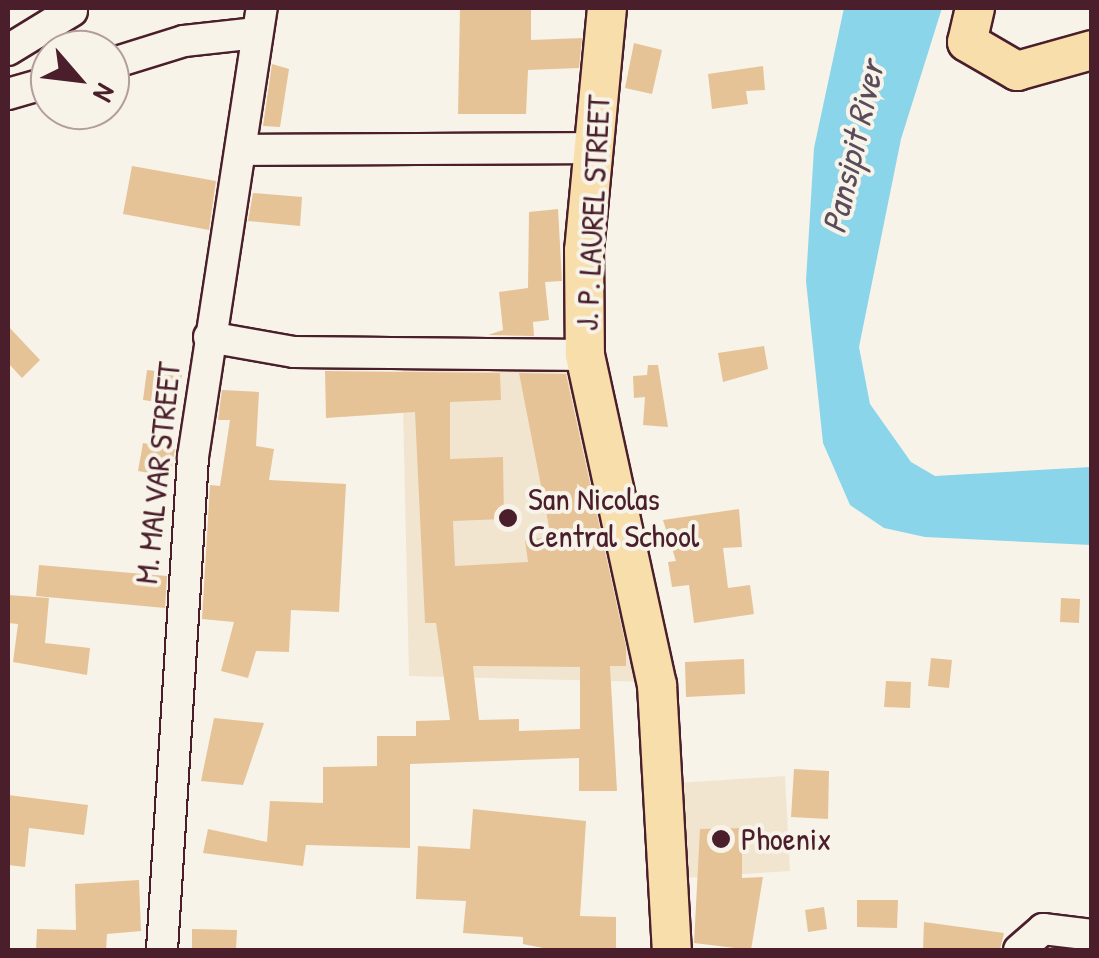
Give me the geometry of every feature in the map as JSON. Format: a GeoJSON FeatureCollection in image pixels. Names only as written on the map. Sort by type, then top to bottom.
{"type":"FeatureCollection","features":[{"type":"Feature","properties":{"kind":"main road","name":"J. P. LAUREL STREET"},"geometry":{"type":"LineString","coordinates":[[608,8],[593,148],[585,355],[657,685],[672,950]]}},
{"type":"Feature","properties":{"kind":"main road"},"geometry":{"type":"LineString","coordinates":[[975,8],[967,42],[1016,72],[1092,50]]}},
{"type":"Feature","properties":{"kind":"street"},"geometry":{"type":"LineString","coordinates":[[8,50],[72,10]]}},
{"type":"Feature","properties":{"kind":"street"},"geometry":{"type":"LineString","coordinates":[[130,58],[260,20]]}},
{"type":"Feature","properties":{"kind":"street","name":"M. MALVAR STREET"},"geometry":{"type":"LineString","coordinates":[[162,950],[175,638],[209,337],[260,20]]}},
{"type":"Feature","properties":{"kind":"street"},"geometry":{"type":"LineString","coordinates":[[242,150],[593,148]]}},
{"type":"Feature","properties":{"kind":"street"},"geometry":{"type":"LineString","coordinates":[[209,337],[294,352],[585,355]]}},
{"type":"Feature","properties":{"kind":"street"},"geometry":{"type":"LineString","coordinates":[[1019,950],[1043,929],[1092,935]]}},
{"type":"Feature","properties":{"kind":"shaded area","name":"San Nicolas Central School"},"geometry":{"type":"Polygon","coordinates":[[[402,360],[573,360],[649,682],[409,676],[402,360]]]}},
{"type":"Feature","properties":{"kind":"shaded area"},"geometry":{"type":"Polygon","coordinates":[[[785,776],[790,871],[683,878],[678,783],[785,776]]]}},
{"type":"Feature","properties":{"kind":"water","name":"Pansipit River"},"geometry":{"type":"Polygon","coordinates":[[[844,8],[942,8],[901,139],[859,347],[870,404],[911,462],[935,476],[1091,467],[1091,545],[925,537],[884,528],[850,505],[823,443],[806,281],[814,148],[844,8]]]}},
{"type":"Feature","properties":{"kind":"building"},"geometry":{"type":"Polygon","coordinates":[[[460,8],[531,8],[531,40],[582,38],[579,68],[528,70],[526,114],[458,114],[460,8]]]}},
{"type":"Feature","properties":{"kind":"building"},"geometry":{"type":"Polygon","coordinates":[[[634,43],[662,50],[652,94],[625,88],[634,43]]]}},
{"type":"Feature","properties":{"kind":"building"},"geometry":{"type":"Polygon","coordinates":[[[272,64],[289,69],[280,127],[263,126],[272,64]]]}},
{"type":"Feature","properties":{"kind":"building"},"geometry":{"type":"Polygon","coordinates":[[[763,66],[765,90],[746,91],[748,104],[712,109],[708,74],[763,66]]]}},
{"type":"Feature","properties":{"kind":"building"},"geometry":{"type":"Polygon","coordinates":[[[132,166],[216,181],[209,230],[123,214],[132,166]]]}},
{"type":"Feature","properties":{"kind":"building"},"geometry":{"type":"Polygon","coordinates":[[[253,193],[302,197],[300,226],[248,221],[253,193]]]}},
{"type":"Feature","properties":{"kind":"building"},"geometry":{"type":"Polygon","coordinates":[[[558,209],[562,281],[545,282],[549,320],[533,322],[534,336],[488,335],[503,330],[499,292],[528,288],[529,212],[558,209]]]}},
{"type":"Feature","properties":{"kind":"building"},"geometry":{"type":"Polygon","coordinates":[[[8,326],[40,360],[22,378],[8,363],[8,326]]]}},
{"type":"Feature","properties":{"kind":"building"},"geometry":{"type":"Polygon","coordinates":[[[764,346],[768,369],[723,382],[718,353],[764,346]]]}},
{"type":"Feature","properties":{"kind":"building"},"geometry":{"type":"Polygon","coordinates":[[[648,365],[658,365],[668,427],[643,425],[645,397],[634,398],[633,376],[647,375],[648,365]]]}},
{"type":"Feature","properties":{"kind":"building"},"geometry":{"type":"Polygon","coordinates":[[[147,370],[182,374],[178,405],[143,400],[147,370]]]}},
{"type":"Feature","properties":{"kind":"building","name":"San Nicolas Central School"},"geometry":{"type":"Polygon","coordinates":[[[325,371],[500,373],[501,400],[450,402],[450,459],[503,457],[504,519],[453,521],[455,566],[528,562],[525,540],[551,537],[519,373],[566,374],[626,647],[626,666],[610,666],[617,791],[579,791],[579,758],[410,764],[410,848],[306,845],[303,866],[203,853],[208,829],[267,842],[270,801],[323,803],[323,767],[377,766],[377,736],[416,736],[416,721],[450,720],[436,623],[425,623],[415,412],[326,418],[325,371]],[[473,666],[479,720],[519,719],[519,731],[580,729],[580,667],[473,666]]]}},
{"type":"Feature","properties":{"kind":"building"},"geometry":{"type":"Polygon","coordinates":[[[222,390],[259,392],[256,446],[274,449],[269,480],[346,484],[339,612],[291,610],[289,652],[256,651],[248,678],[221,671],[234,622],[202,619],[210,485],[220,486],[230,420],[218,420],[222,390]]]}},
{"type":"Feature","properties":{"kind":"building"},"geometry":{"type":"Polygon","coordinates":[[[143,443],[175,449],[170,477],[138,471],[143,443]]]}},
{"type":"Feature","properties":{"kind":"building"},"geometry":{"type":"Polygon","coordinates":[[[739,509],[742,547],[723,548],[728,588],[750,585],[754,614],[694,623],[689,585],[672,587],[668,562],[676,561],[663,520],[739,509]]]}},
{"type":"Feature","properties":{"kind":"building"},"geometry":{"type":"Polygon","coordinates":[[[39,565],[167,576],[165,608],[36,596],[39,565]]]}},
{"type":"Feature","properties":{"kind":"building"},"geometry":{"type":"Polygon","coordinates":[[[8,595],[49,598],[45,643],[90,648],[87,675],[13,662],[18,624],[8,623],[8,595]]]}},
{"type":"Feature","properties":{"kind":"building"},"geometry":{"type":"Polygon","coordinates":[[[1061,598],[1080,599],[1079,623],[1060,622],[1061,598]]]}},
{"type":"Feature","properties":{"kind":"building"},"geometry":{"type":"Polygon","coordinates":[[[931,658],[952,660],[949,688],[928,686],[931,658]]]}},
{"type":"Feature","properties":{"kind":"building"},"geometry":{"type":"Polygon","coordinates":[[[744,659],[745,694],[686,697],[685,662],[744,659]]]}},
{"type":"Feature","properties":{"kind":"building"},"geometry":{"type":"Polygon","coordinates":[[[886,681],[911,682],[910,708],[884,707],[886,681]]]}},
{"type":"Feature","properties":{"kind":"building"},"geometry":{"type":"Polygon","coordinates":[[[214,718],[264,723],[243,785],[201,781],[214,718]]]}},
{"type":"Feature","properties":{"kind":"building"},"geometry":{"type":"Polygon","coordinates":[[[794,769],[829,771],[828,819],[791,817],[794,769]]]}},
{"type":"Feature","properties":{"kind":"building"},"geometry":{"type":"Polygon","coordinates":[[[8,795],[88,805],[84,835],[29,828],[25,867],[8,865],[8,795]]]}},
{"type":"Feature","properties":{"kind":"building"},"geometry":{"type":"Polygon","coordinates":[[[473,809],[586,821],[580,916],[616,917],[616,950],[553,950],[523,944],[523,937],[463,933],[466,901],[416,899],[418,846],[470,849],[473,809]]]}},
{"type":"Feature","properties":{"kind":"building"},"geometry":{"type":"Polygon","coordinates":[[[742,828],[742,878],[763,877],[751,950],[694,943],[700,829],[742,828]]]}},
{"type":"Feature","properties":{"kind":"building"},"geometry":{"type":"Polygon","coordinates":[[[139,880],[141,931],[107,934],[106,950],[36,950],[37,929],[76,930],[75,884],[139,880]]]}},
{"type":"Feature","properties":{"kind":"building"},"geometry":{"type":"Polygon","coordinates":[[[857,900],[898,900],[897,928],[857,927],[857,900]]]}},
{"type":"Feature","properties":{"kind":"building"},"geometry":{"type":"Polygon","coordinates":[[[824,907],[827,929],[808,932],[805,910],[824,907]]]}},
{"type":"Feature","properties":{"kind":"building"},"geometry":{"type":"Polygon","coordinates":[[[924,922],[1004,933],[1000,950],[923,950],[924,922]]]}},
{"type":"Feature","properties":{"kind":"building"},"geometry":{"type":"Polygon","coordinates":[[[192,929],[237,930],[236,950],[192,950],[192,929]]]}},
{"type":"Feature","properties":{"kind":"place","name":"San Nicolas Central School"},"geometry":{"type":"Point","coordinates":[508,518]}},
{"type":"Feature","properties":{"kind":"place","name":"Phoenix"},"geometry":{"type":"Point","coordinates":[721,839]}}]}
